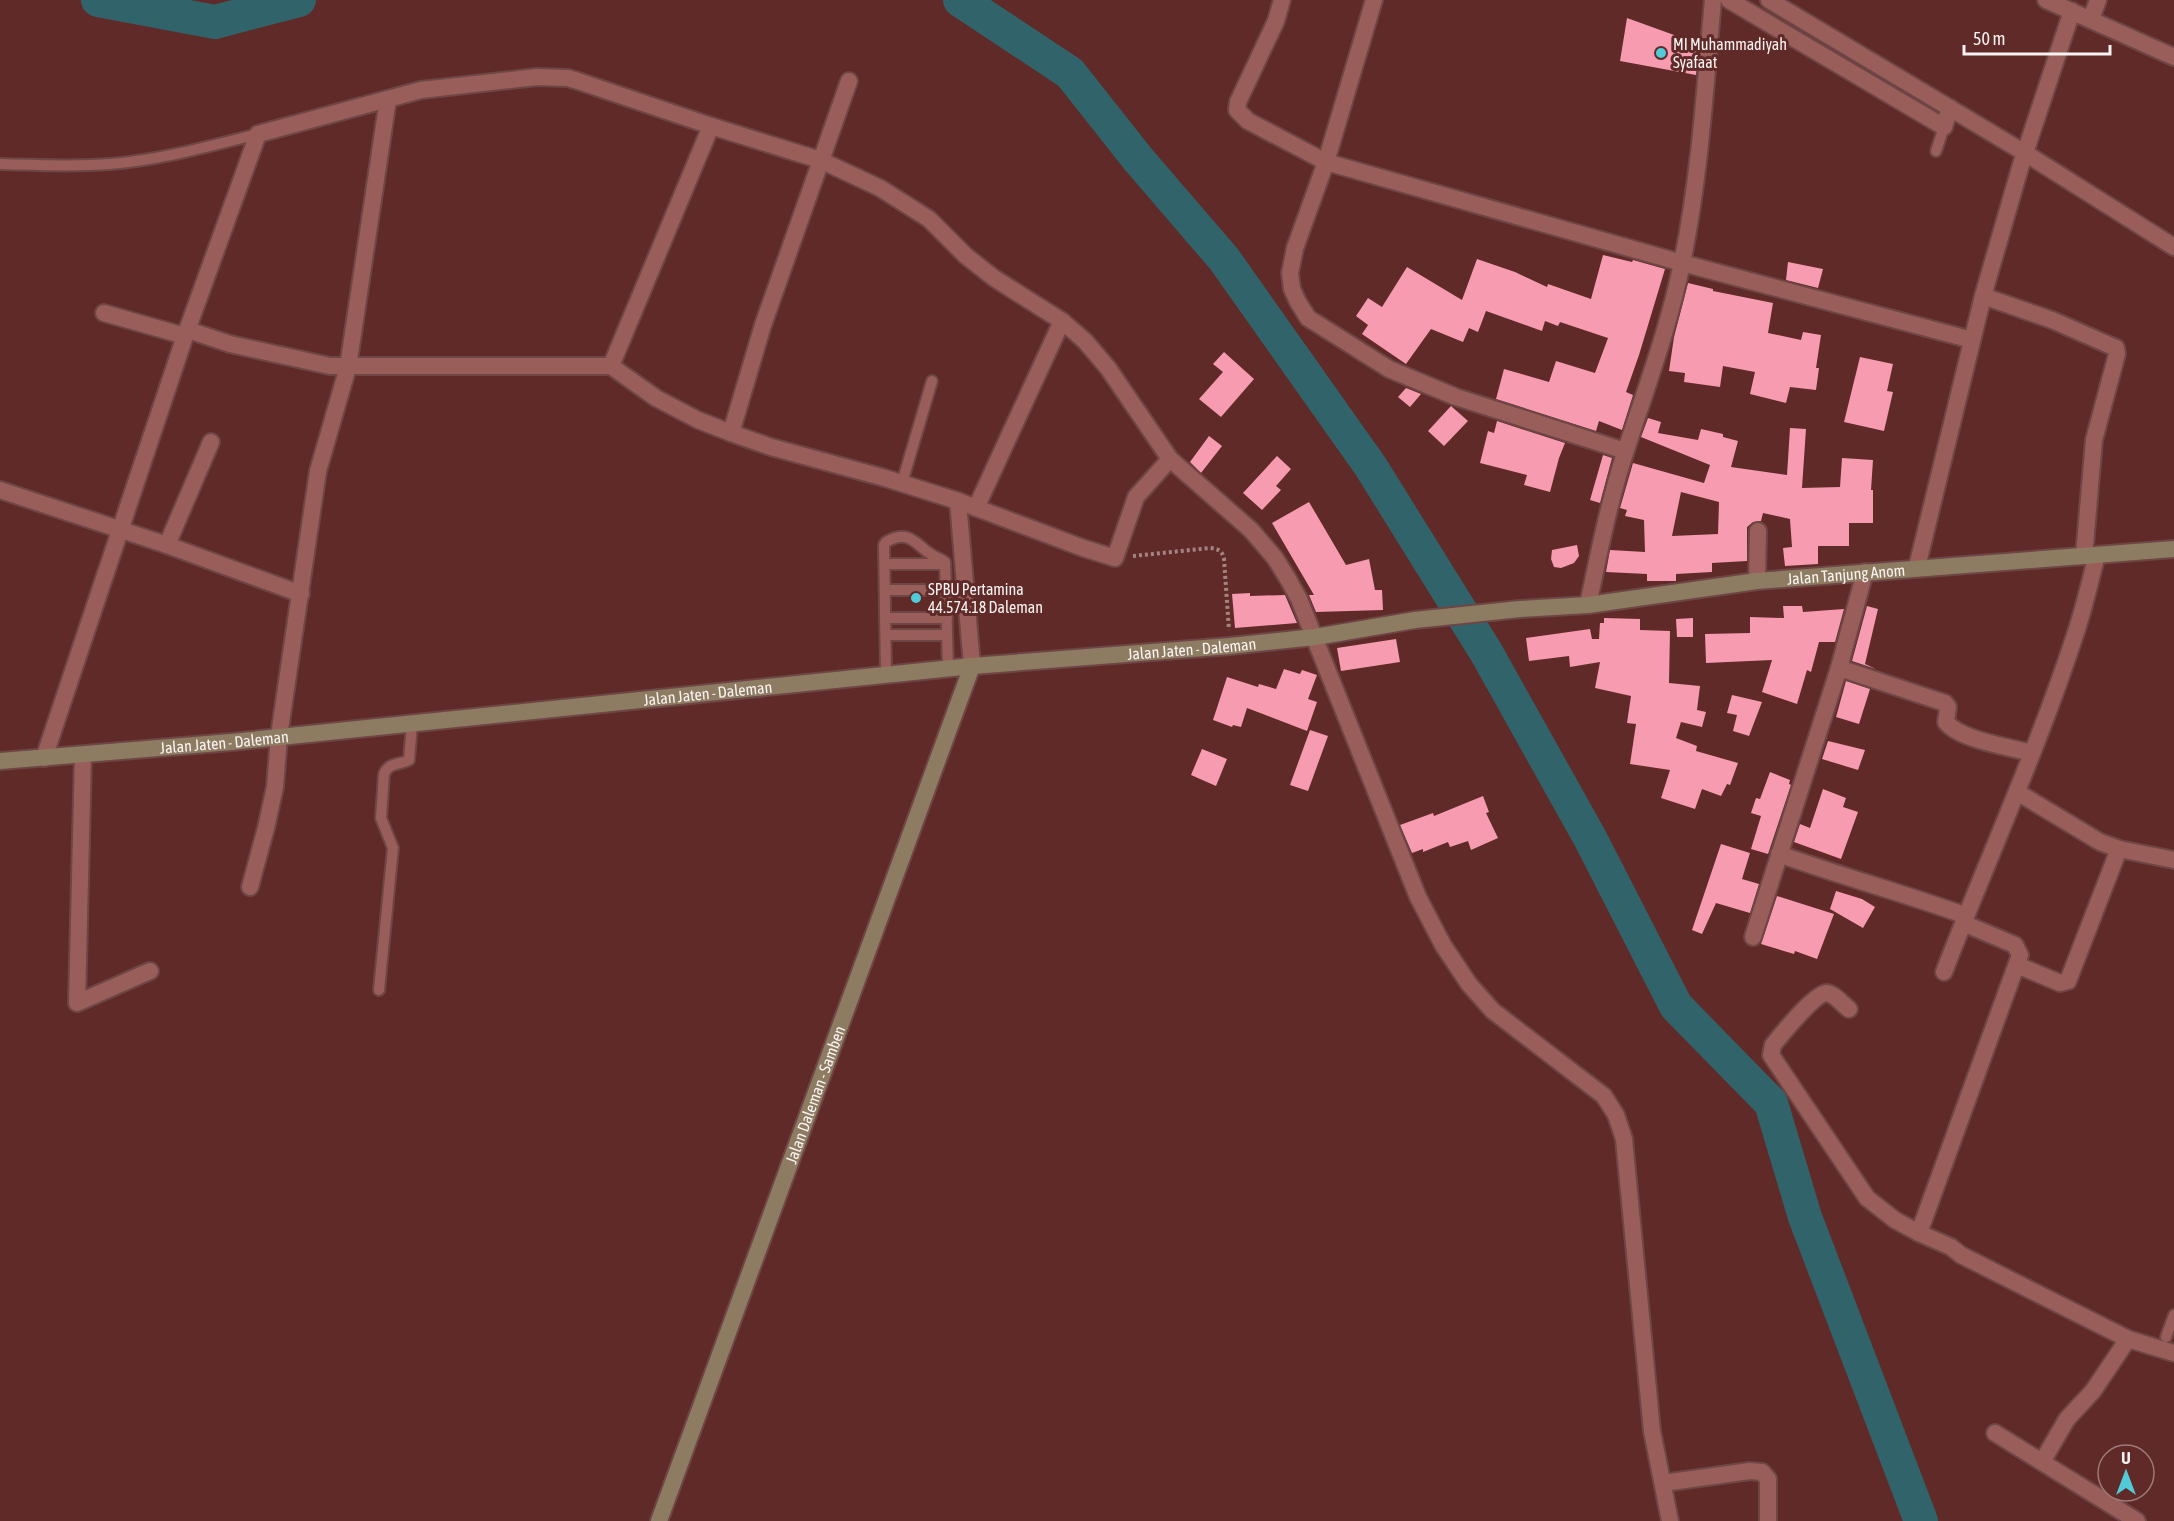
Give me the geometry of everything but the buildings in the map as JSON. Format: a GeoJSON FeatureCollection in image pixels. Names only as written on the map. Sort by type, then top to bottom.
{"type":"FeatureCollection","features":[{"type":"Feature","properties":{"kind":"main road","name":"Jalan Tanjung Anom"},"geometry":{"type":"LineString","coordinates":[[1415,620],[1520,609],[1588,605],[1756,581],[2174,549]]}},
{"type":"Feature","properties":{"kind":"main road","name":"Jalan Jaten - Daleman"},"geometry":{"type":"LineString","coordinates":[[0,761],[412,724],[886,674],[1230,646],[1314,637],[1415,620]]}},
{"type":"Feature","properties":{"kind":"main road","name":"Jalan Daleman - Samben"},"geometry":{"type":"LineString","coordinates":[[659,1521],[972,666]]}},
{"type":"Feature","properties":{"kind":"street"},"geometry":{"type":"LineString","coordinates":[[1282,0],[1276,21],[1238,102],[1238,110],[1248,121],[1326,162],[1682,263],[1972,340]]}},
{"type":"Feature","properties":{"kind":"street"},"geometry":{"type":"LineString","coordinates":[[1374,0],[1326,162],[1294,248],[1290,273],[1292,289],[1308,318],[1389,369],[1456,397],[1625,451]]}},
{"type":"Feature","properties":{"kind":"street"},"geometry":{"type":"LineString","coordinates":[[1588,605],[1607,518],[1625,451],[1659,352],[1682,263],[1698,176],[1713,0]]}},
{"type":"Feature","properties":{"kind":"street"},"geometry":{"type":"LineString","coordinates":[[1729,0],[1853,62],[2174,247]]}},
{"type":"Feature","properties":{"kind":"street"},"geometry":{"type":"LineString","coordinates":[[1769,0],[1853,62]]}},
{"type":"Feature","properties":{"kind":"street"},"geometry":{"type":"LineString","coordinates":[[2046,0],[2174,57]]}},
{"type":"Feature","properties":{"kind":"street"},"geometry":{"type":"LineString","coordinates":[[2091,19],[2098,0]]}},
{"type":"Feature","properties":{"kind":"street"},"geometry":{"type":"LineString","coordinates":[[1917,567],[1983,296],[2023,159],[2072,11]]}},
{"type":"Feature","properties":{"kind":"street"},"geometry":{"type":"LineString","coordinates":[[44,758],[186,333],[258,134],[422,90],[537,77],[568,78],[709,132],[818,165],[880,188],[929,219],[978,266],[1060,326],[1085,341],[1108,368],[1170,459],[1238,517],[1275,558],[1299,599],[1418,897],[1443,945],[1469,984],[1493,1011],[1604,1096],[1616,1115],[1624,1138],[1629,1175],[1652,1431],[1670,1521]]}},
{"type":"Feature","properties":{"kind":"street"},"geometry":{"type":"LineString","coordinates":[[731,434],[763,325],[849,81]]}},
{"type":"Feature","properties":{"kind":"street"},"geometry":{"type":"LineString","coordinates":[[250,887],[275,787],[279,736],[318,471],[348,367],[388,99]]}},
{"type":"Feature","properties":{"kind":"street"},"geometry":{"type":"LineString","coordinates":[[611,366],[709,132]]}},
{"type":"Feature","properties":{"kind":"street"},"geometry":{"type":"LineString","coordinates":[[1944,972],[2017,792],[2076,634],[2090,556],[2094,440],[2117,354],[2116,348],[2046,318],[1983,296]]}},
{"type":"Feature","properties":{"kind":"street"},"geometry":{"type":"LineString","coordinates":[[104,313],[330,366],[611,366],[656,398],[731,434],[958,501],[1083,549],[1115,558],[1136,497],[1170,459]]}},
{"type":"Feature","properties":{"kind":"street"},"geometry":{"type":"LineString","coordinates":[[976,508],[1060,326]]}},
{"type":"Feature","properties":{"kind":"street"},"geometry":{"type":"LineString","coordinates":[[167,545],[211,442]]}},
{"type":"Feature","properties":{"kind":"street"},"geometry":{"type":"LineString","coordinates":[[0,490],[121,529],[301,594]]}},
{"type":"Feature","properties":{"kind":"street"},"geometry":{"type":"LineString","coordinates":[[958,501],[972,666]]}},
{"type":"Feature","properties":{"kind":"street"},"geometry":{"type":"LineString","coordinates":[[1756,581],[1758,531]]}},
{"type":"Feature","properties":{"kind":"street"},"geometry":{"type":"LineString","coordinates":[[1753,937],[1839,668],[1865,572]]}},
{"type":"Feature","properties":{"kind":"street"},"geometry":{"type":"LineString","coordinates":[[1839,668],[1945,703],[1948,707],[1946,722],[1957,732],[2032,753]]}},
{"type":"Feature","properties":{"kind":"street"},"geometry":{"type":"LineString","coordinates":[[83,755],[77,1004],[150,970]]}},
{"type":"Feature","properties":{"kind":"street"},"geometry":{"type":"LineString","coordinates":[[2017,792],[2084,834],[2119,849],[2174,860]]}},
{"type":"Feature","properties":{"kind":"street"},"geometry":{"type":"LineString","coordinates":[[2017,965],[2060,983],[2068,981],[2119,849]]}},
{"type":"Feature","properties":{"kind":"street"},"geometry":{"type":"LineString","coordinates":[[1779,854],[1838,875],[1914,897],[2015,945],[2020,955],[1919,1233]]}},
{"type":"Feature","properties":{"kind":"street"},"geometry":{"type":"LineString","coordinates":[[1849,1009],[1829,993],[1824,993],[1815,999],[1773,1045],[1771,1054],[1867,1198],[1894,1220],[1951,1247],[1961,1255],[2128,1339],[2174,1353]]}},
{"type":"Feature","properties":{"kind":"street"},"geometry":{"type":"LineString","coordinates":[[2042,1462],[2067,1419],[2093,1391],[2128,1339]]}},
{"type":"Feature","properties":{"kind":"street"},"geometry":{"type":"LineString","coordinates":[[1995,1433],[2042,1462],[2120,1516],[2137,1521]]}},
{"type":"Feature","properties":{"kind":"street"},"geometry":{"type":"LineString","coordinates":[[1663,1483],[1750,1471],[1762,1472],[1768,1479],[1768,1521]]}},
{"type":"Feature","properties":{"kind":"lane"},"geometry":{"type":"LineString","coordinates":[[1936,151],[1947,118]]}},
{"type":"Feature","properties":{"kind":"lane"},"geometry":{"type":"LineString","coordinates":[[0,164],[76,166],[113,164],[161,156],[258,134]]}},
{"type":"Feature","properties":{"kind":"lane"},"geometry":{"type":"LineString","coordinates":[[902,483],[932,381]]}},
{"type":"Feature","properties":{"kind":"lane"},"geometry":{"type":"LineString","coordinates":[[886,674],[884,545],[896,537],[916,540],[932,555],[944,560],[948,669]]}},
{"type":"Feature","properties":{"kind":"lane"},"geometry":{"type":"LineString","coordinates":[[886,564],[945,564]]}},
{"type":"Feature","properties":{"kind":"lane"},"geometry":{"type":"LineString","coordinates":[[886,590],[946,590]]}},
{"type":"Feature","properties":{"kind":"lane"},"geometry":{"type":"LineString","coordinates":[[886,618],[947,618]]}},
{"type":"Feature","properties":{"kind":"lane"},"geometry":{"type":"LineString","coordinates":[[886,635],[947,635]]}},
{"type":"Feature","properties":{"kind":"lane"},"geometry":{"type":"LineString","coordinates":[[379,990],[393,848],[381,818],[384,774],[391,766],[409,760],[412,724]]}},
{"type":"Feature","properties":{"kind":"lane"},"geometry":{"type":"LineString","coordinates":[[2166,1337],[2174,1315]]}},
{"type":"Feature","properties":{"kind":"path"},"geometry":{"type":"LineString","coordinates":[[1115,558],[1218,549],[1223,553],[1224,559],[1230,646]]}},
{"type":"Feature","properties":{"kind":"waterway"},"geometry":{"type":"LineString","coordinates":[[98,0],[215,22],[299,0]]}},
{"type":"Feature","properties":{"kind":"waterway"},"geometry":{"type":"LineString","coordinates":[[960,0],[1070,73],[1138,159],[1224,259],[1371,467],[1486,652],[1590,838],[1676,1006],[1771,1103],[1805,1217],[1921,1521]]}},
{"type":"Feature","properties":{"kind":"place","name":"MI Muhammadiyah Syafaat"},"geometry":{"type":"Point","coordinates":[1661,53]}},
{"type":"Feature","properties":{"kind":"place","name":"SPBU Pertamina 44.574.18 Daleman"},"geometry":{"type":"Point","coordinates":[916,598]}}]}
